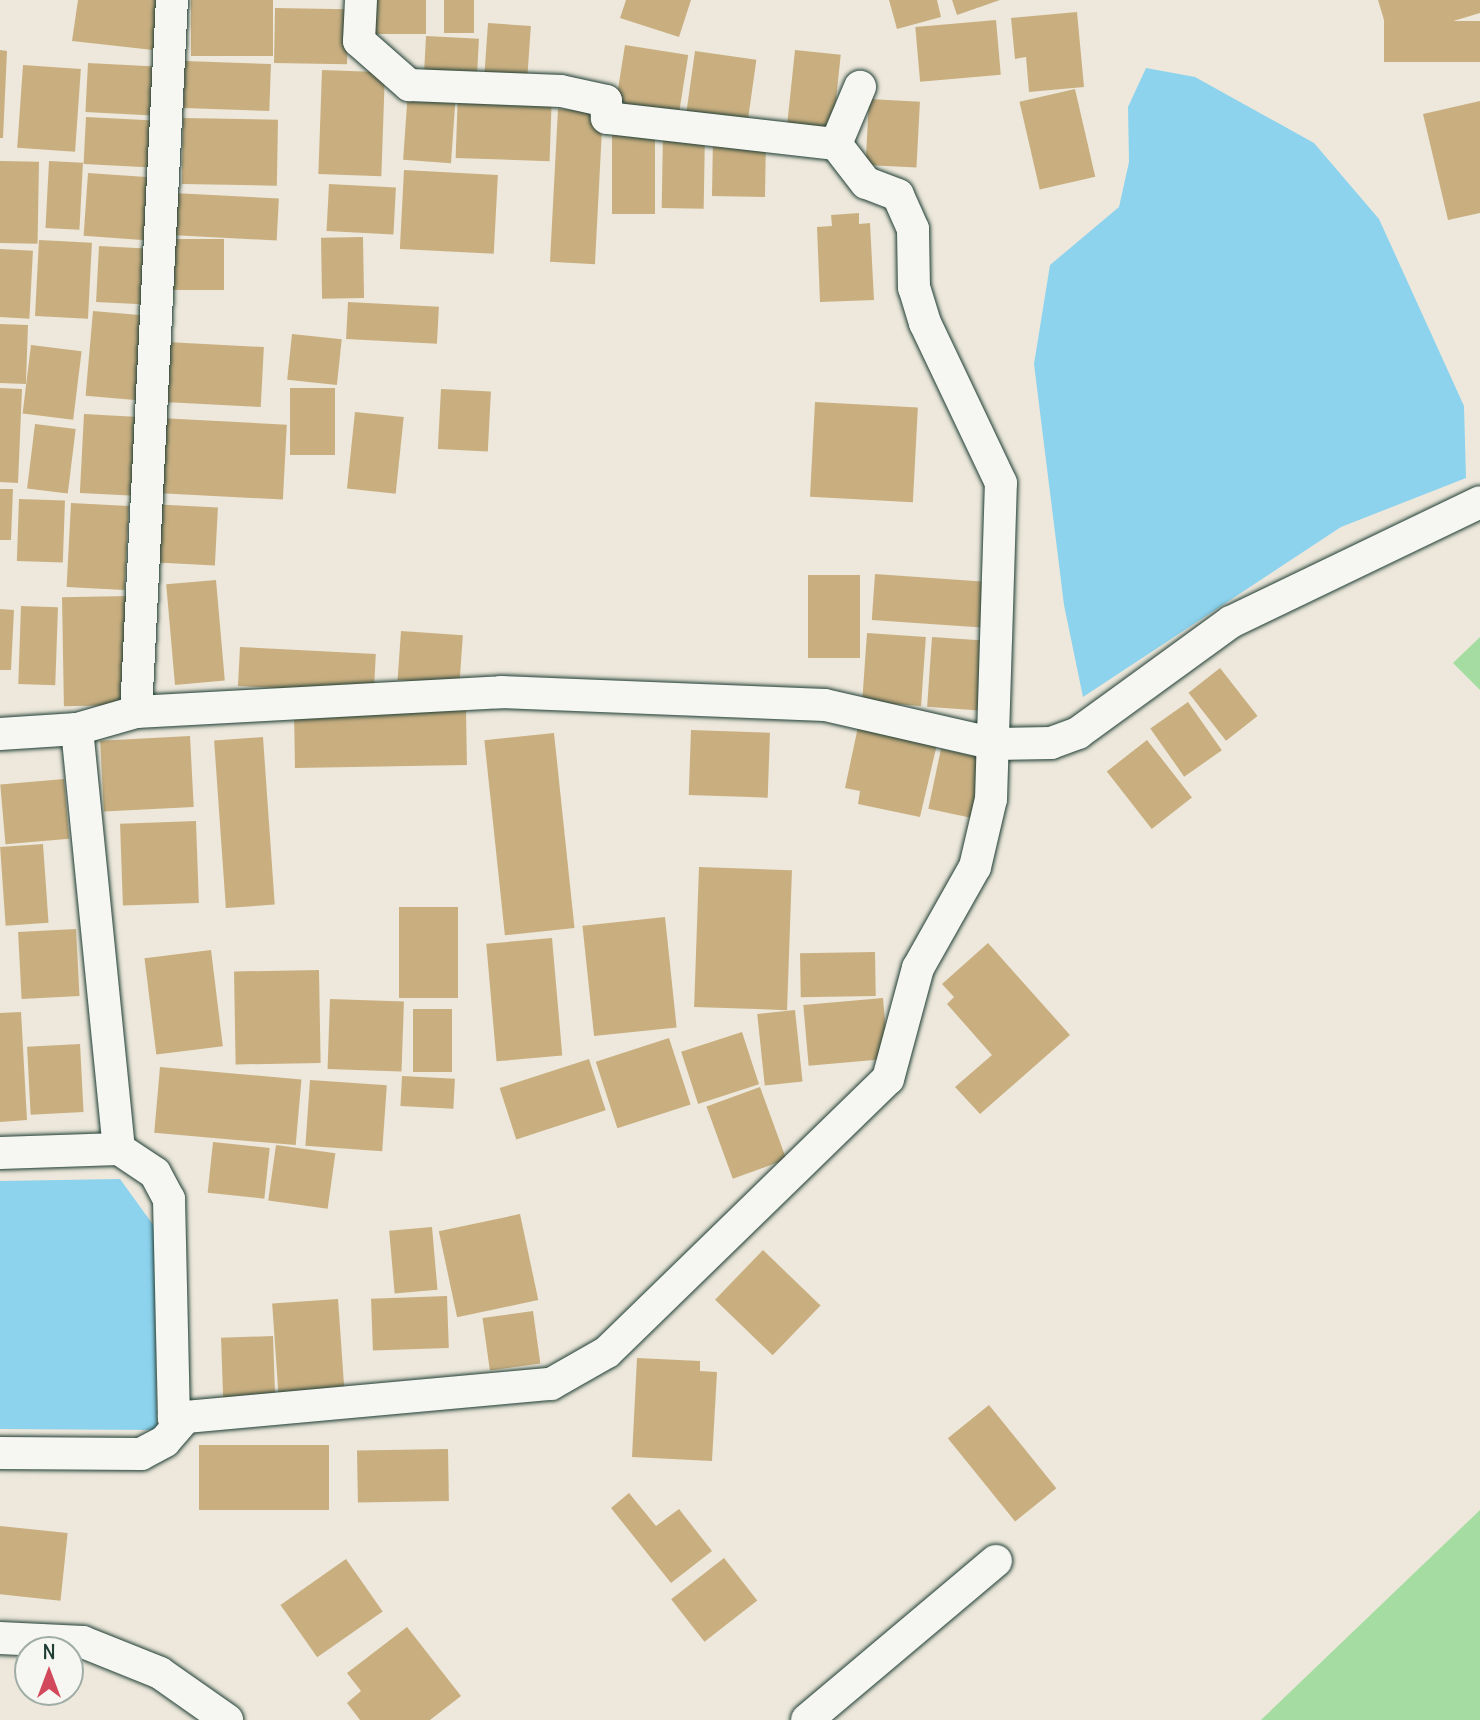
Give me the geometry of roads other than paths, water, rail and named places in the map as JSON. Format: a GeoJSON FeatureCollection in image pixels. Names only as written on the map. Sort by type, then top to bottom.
{"type":"FeatureCollection","features":[{"type":"Feature","properties":{"kind":"street"},"geometry":{"type":"LineString","coordinates":[[136,712],[172,0]]}},
{"type":"Feature","properties":{"kind":"street"},"geometry":{"type":"LineString","coordinates":[[0,1153],[119,1149],[155,1173],[169,1199],[174,1419],[551,1384],[615,1354],[888,1079],[918,968],[975,867],[995,744],[1001,483],[925,323],[914,288],[913,229],[898,195],[866,183],[836,144],[607,118],[606,101],[561,92],[409,85],[359,41],[361,0]]}},
{"type":"Feature","properties":{"kind":"street"},"geometry":{"type":"LineString","coordinates":[[836,144],[860,87]]}},
{"type":"Feature","properties":{"kind":"street"},"geometry":{"type":"LineString","coordinates":[[0,734],[77,729],[136,712],[501,692],[825,705],[995,744],[1051,743],[1078,733],[1231,622],[1480,502]]}},
{"type":"Feature","properties":{"kind":"street"},"geometry":{"type":"LineString","coordinates":[[77,729],[119,1149]]}},
{"type":"Feature","properties":{"kind":"street"},"geometry":{"type":"LineString","coordinates":[[0,1453],[141,1454],[165,1441],[185,1418]]}},
{"type":"Feature","properties":{"kind":"street"},"geometry":{"type":"LineString","coordinates":[[807,1720],[996,1560]]}},
{"type":"Feature","properties":{"kind":"street"},"geometry":{"type":"LineString","coordinates":[[0,1638],[83,1642],[160,1673],[227,1720]]}},
{"type":"Feature","properties":{"kind":"water"},"geometry":{"type":"Polygon","coordinates":[[[1146,68],[1195,77],[1314,143],[1379,219],[1464,406],[1466,478],[1341,527],[1083,697],[1064,605],[1034,364],[1050,265],[1119,207],[1129,162],[1128,107],[1146,68]]]}},
{"type":"Feature","properties":{"kind":"water"},"geometry":{"type":"Polygon","coordinates":[[[120,1179],[154,1226],[157,1430],[0,1429],[0,1181],[120,1179]]]}}]}
